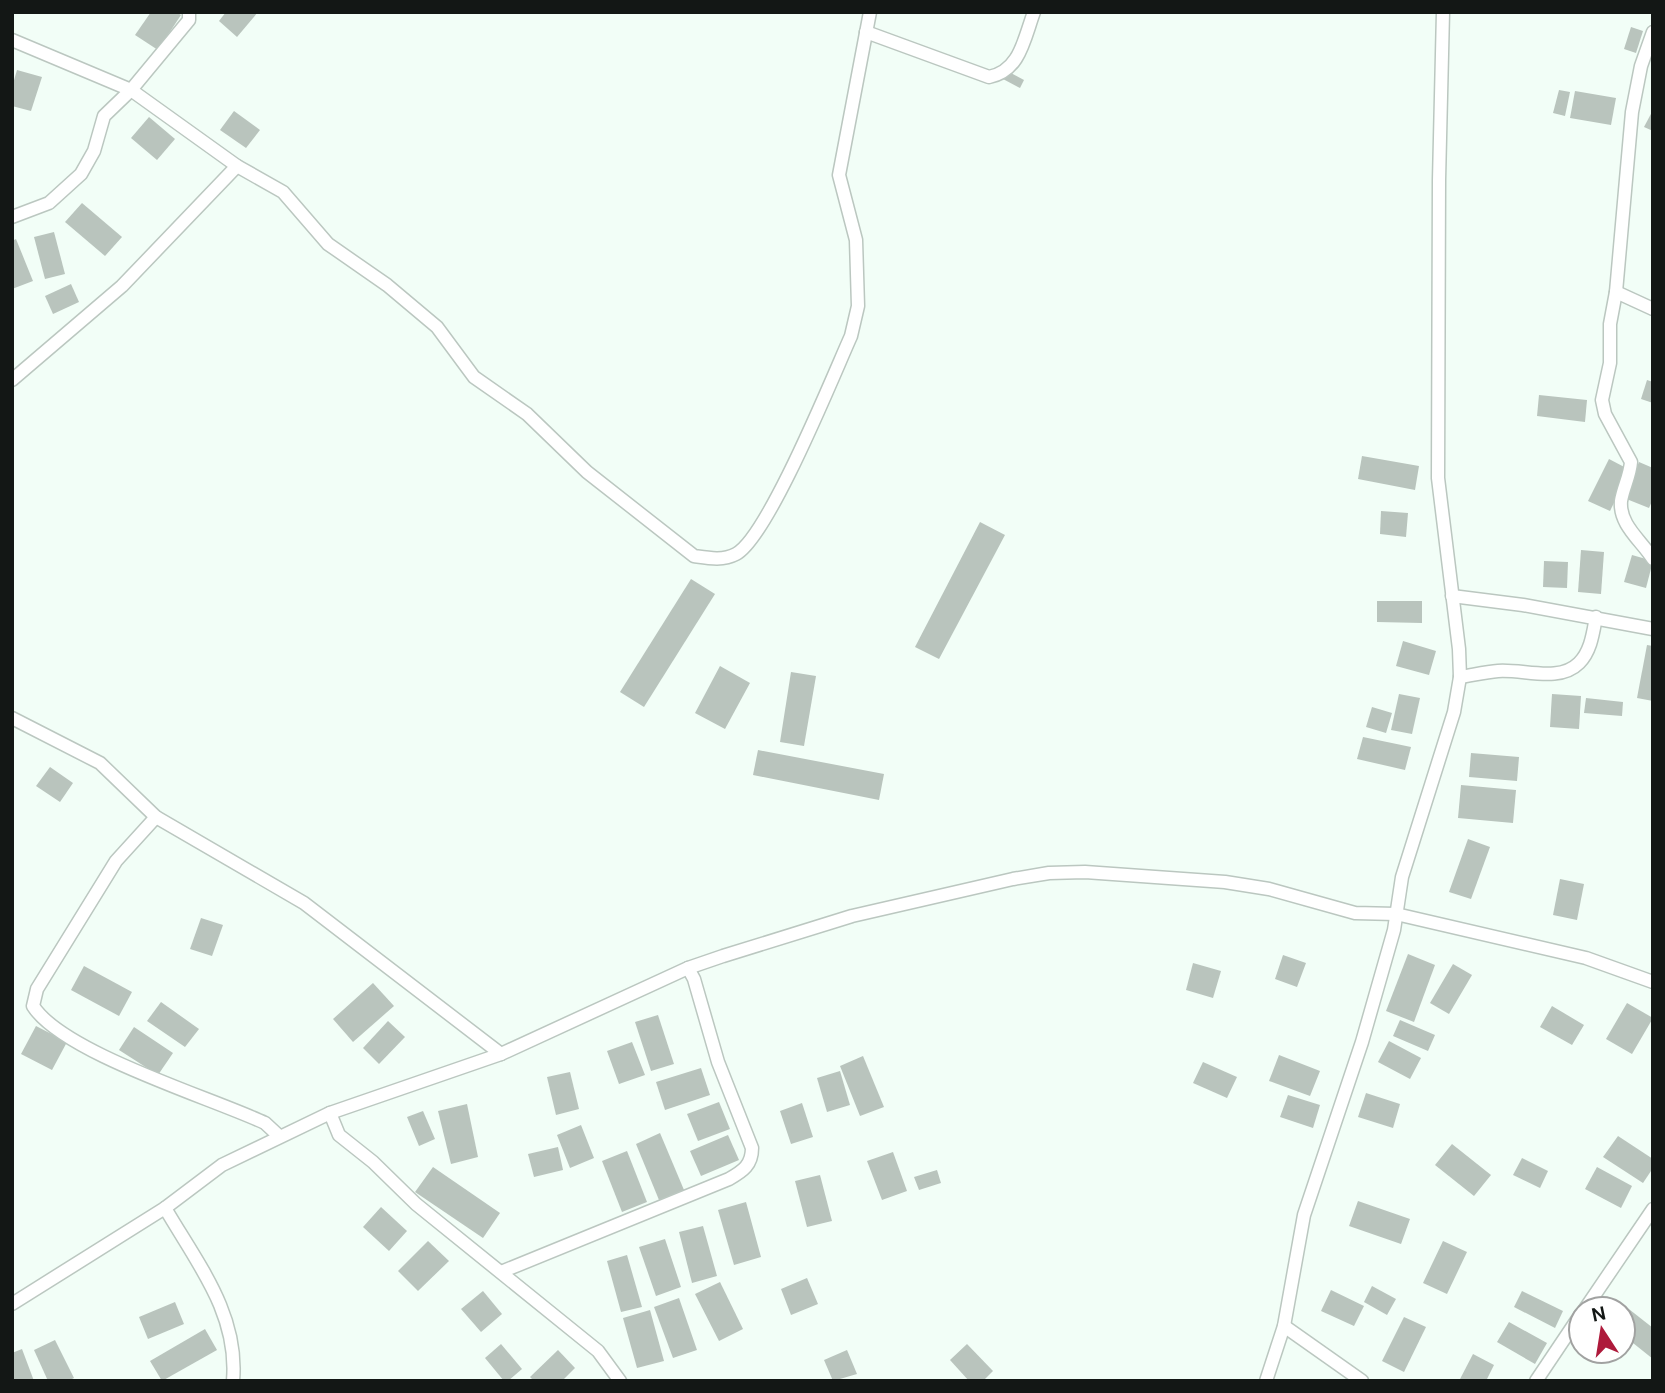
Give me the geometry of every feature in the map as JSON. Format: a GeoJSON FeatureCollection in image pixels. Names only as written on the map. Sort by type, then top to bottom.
{"type":"FeatureCollection","features":[{"type":"Feature","properties":{"kind":"street"},"geometry":{"type":"LineString","coordinates":[[12,217],[49,203],[81,174],[94,151],[104,116],[131,90],[189,20],[189,12]]}},
{"type":"Feature","properties":{"kind":"street"},"geometry":{"type":"LineString","coordinates":[[12,40],[131,90],[237,166],[283,192],[328,244],[387,285],[437,327],[474,377],[527,414],[587,472],[694,556],[715,559],[737,554],[767,518],[851,336],[858,306],[856,240],[839,175],[870,12]]}},
{"type":"Feature","properties":{"kind":"street"},"geometry":{"type":"LineString","coordinates":[[866,32],[989,76],[1006,73],[1016,60],[1034,12]]}},
{"type":"Feature","properties":{"kind":"street"},"geometry":{"type":"LineString","coordinates":[[1266,1381],[1284,1326],[1304,1215],[1362,1042],[1394,930],[1402,877],[1447,737],[1460,677],[1439,501],[1436,425],[1441,340],[1439,180],[1443,12]]}},
{"type":"Feature","properties":{"kind":"street"},"geometry":{"type":"LineString","coordinates":[[1653,32],[1641,66],[1632,112],[1616,292],[1610,324],[1610,363],[1602,400],[1605,414],[1631,462],[1621,500],[1622,514],[1628,527],[1653,559]]}},
{"type":"Feature","properties":{"kind":"street"},"geometry":{"type":"LineString","coordinates":[[12,380],[122,286],[237,166]]}},
{"type":"Feature","properties":{"kind":"street"},"geometry":{"type":"LineString","coordinates":[[1616,292],[1653,309]]}},
{"type":"Feature","properties":{"kind":"street"},"geometry":{"type":"LineString","coordinates":[[1452,596],[1596,617],[1653,629]]}},
{"type":"Feature","properties":{"kind":"street"},"geometry":{"type":"LineString","coordinates":[[1460,677],[1500,671],[1552,674],[1569,671],[1580,662],[1590,646],[1596,617]]}},
{"type":"Feature","properties":{"kind":"street"},"geometry":{"type":"LineString","coordinates":[[12,718],[100,763],[156,817],[304,903],[501,1054]]}},
{"type":"Feature","properties":{"kind":"street"},"geometry":{"type":"LineString","coordinates":[[156,817],[116,860],[37,989],[33,1006],[42,1020],[65,1036],[149,1076],[253,1118],[279,1136]]}},
{"type":"Feature","properties":{"kind":"street"},"geometry":{"type":"LineString","coordinates":[[12,1304],[165,1208],[222,1165],[330,1113],[501,1054],[688,968],[852,916],[1001,881],[1049,873],[1144,874],[1269,889],[1355,913],[1396,914],[1586,958],[1653,982]]}},
{"type":"Feature","properties":{"kind":"street"},"geometry":{"type":"LineString","coordinates":[[502,1272],[729,1180],[747,1167],[752,1158],[752,1148],[718,1062],[698,991],[688,968]]}},
{"type":"Feature","properties":{"kind":"street"},"geometry":{"type":"LineString","coordinates":[[330,1113],[339,1135],[373,1162],[416,1204],[598,1351],[621,1381]]}},
{"type":"Feature","properties":{"kind":"street"},"geometry":{"type":"LineString","coordinates":[[165,1208],[224,1307],[234,1362],[233,1381]]}},
{"type":"Feature","properties":{"kind":"street"},"geometry":{"type":"LineString","coordinates":[[1595,1295],[1653,1209]]}},
{"type":"Feature","properties":{"kind":"street"},"geometry":{"type":"LineString","coordinates":[[1284,1326],[1362,1381]]}},
{"type":"Feature","properties":{"kind":"street"},"geometry":{"type":"LineString","coordinates":[[1536,1381],[1567,1335]]}},
{"type":"Feature","properties":{"kind":"building"},"geometry":{"type":"Polygon","coordinates":[[[151,12],[176,12],[181,15],[158,50],[135,35],[151,12]]]}},
{"type":"Feature","properties":{"kind":"building"},"geometry":{"type":"Polygon","coordinates":[[[226,12],[258,12],[237,37],[219,21],[226,12]]]}},
{"type":"Feature","properties":{"kind":"building"},"geometry":{"type":"Polygon","coordinates":[[[1631,27],[1643,31],[1636,53],[1624,49],[1631,27]]]}},
{"type":"Feature","properties":{"kind":"building"},"geometry":{"type":"Polygon","coordinates":[[[17,70],[42,77],[31,111],[12,106],[12,87],[17,70]]]}},
{"type":"Feature","properties":{"kind":"building"},"geometry":{"type":"Polygon","coordinates":[[[1007,71],[1024,80],[1020,88],[1003,79],[1007,71]]]}},
{"type":"Feature","properties":{"kind":"building"},"geometry":{"type":"Polygon","coordinates":[[[1559,90],[1570,92],[1565,116],[1553,113],[1559,90]]]}},
{"type":"Feature","properties":{"kind":"building"},"geometry":{"type":"Polygon","coordinates":[[[1575,91],[1616,98],[1611,125],[1570,118],[1575,91]]]}},
{"type":"Feature","properties":{"kind":"building"},"geometry":{"type":"Polygon","coordinates":[[[1653,110],[1653,131],[1644,127],[1653,110]]]}},
{"type":"Feature","properties":{"kind":"building"},"geometry":{"type":"Polygon","coordinates":[[[234,111],[260,130],[246,148],[220,130],[234,111]]]}},
{"type":"Feature","properties":{"kind":"building"},"geometry":{"type":"Polygon","coordinates":[[[149,117],[175,139],[157,160],[131,138],[149,117]]]}},
{"type":"Feature","properties":{"kind":"building"},"geometry":{"type":"Polygon","coordinates":[[[82,203],[122,237],[105,256],[65,222],[82,203]]]}},
{"type":"Feature","properties":{"kind":"building"},"geometry":{"type":"Polygon","coordinates":[[[54,232],[65,274],[45,279],[34,237],[54,232]]]}},
{"type":"Feature","properties":{"kind":"building"},"geometry":{"type":"Polygon","coordinates":[[[16,239],[33,281],[12,289],[12,241],[16,239]]]}},
{"type":"Feature","properties":{"kind":"building"},"geometry":{"type":"Polygon","coordinates":[[[71,284],[79,302],[53,314],[45,296],[71,284]]]}},
{"type":"Feature","properties":{"kind":"building"},"geometry":{"type":"Polygon","coordinates":[[[1647,380],[1653,382],[1653,403],[1641,399],[1647,380]]]}},
{"type":"Feature","properties":{"kind":"building"},"geometry":{"type":"Polygon","coordinates":[[[1539,395],[1587,400],[1585,422],[1537,416],[1539,395]]]}},
{"type":"Feature","properties":{"kind":"building"},"geometry":{"type":"Polygon","coordinates":[[[1362,456],[1419,466],[1415,490],[1358,479],[1362,456]]]}},
{"type":"Feature","properties":{"kind":"building"},"geometry":{"type":"Polygon","coordinates":[[[1609,459],[1630,470],[1610,511],[1588,501],[1609,459]]]}},
{"type":"Feature","properties":{"kind":"building"},"geometry":{"type":"Polygon","coordinates":[[[1639,462],[1653,468],[1653,499],[1649,508],[1624,498],[1639,462]]]}},
{"type":"Feature","properties":{"kind":"building"},"geometry":{"type":"Polygon","coordinates":[[[1381,511],[1408,513],[1406,537],[1380,534],[1381,511]]]}},
{"type":"Feature","properties":{"kind":"building"},"geometry":{"type":"Polygon","coordinates":[[[980,522],[1005,535],[939,659],[915,647],[980,522]]]}},
{"type":"Feature","properties":{"kind":"building"},"geometry":{"type":"Polygon","coordinates":[[[1581,550],[1604,552],[1601,594],[1578,592],[1581,550]]]}},
{"type":"Feature","properties":{"kind":"building"},"geometry":{"type":"Polygon","coordinates":[[[1632,555],[1653,561],[1646,588],[1624,582],[1632,555]]]}},
{"type":"Feature","properties":{"kind":"building"},"geometry":{"type":"Polygon","coordinates":[[[1544,561],[1568,562],[1567,588],[1543,587],[1544,561]]]}},
{"type":"Feature","properties":{"kind":"building"},"geometry":{"type":"Polygon","coordinates":[[[691,579],[715,594],[644,707],[620,692],[691,579]]]}},
{"type":"Feature","properties":{"kind":"building"},"geometry":{"type":"Polygon","coordinates":[[[1377,601],[1422,601],[1422,623],[1377,622],[1377,601]]]}},
{"type":"Feature","properties":{"kind":"building"},"geometry":{"type":"Polygon","coordinates":[[[1403,641],[1436,651],[1429,675],[1396,666],[1403,641]]]}},
{"type":"Feature","properties":{"kind":"building"},"geometry":{"type":"Polygon","coordinates":[[[1647,645],[1653,646],[1653,701],[1637,698],[1647,645]]]}},
{"type":"Feature","properties":{"kind":"building"},"geometry":{"type":"Polygon","coordinates":[[[720,666],[750,683],[725,729],[695,713],[720,666]]]}},
{"type":"Feature","properties":{"kind":"building"},"geometry":{"type":"Polygon","coordinates":[[[791,672],[816,676],[804,746],[780,742],[791,672]]]}},
{"type":"Feature","properties":{"kind":"building"},"geometry":{"type":"Polygon","coordinates":[[[1399,694],[1420,698],[1412,734],[1391,730],[1399,694]]]}},
{"type":"Feature","properties":{"kind":"building"},"geometry":{"type":"Polygon","coordinates":[[[1552,694],[1581,696],[1579,729],[1550,727],[1552,694]]]}},
{"type":"Feature","properties":{"kind":"building"},"geometry":{"type":"Polygon","coordinates":[[[1586,698],[1623,702],[1622,716],[1584,713],[1586,698]]]}},
{"type":"Feature","properties":{"kind":"building"},"geometry":{"type":"Polygon","coordinates":[[[1372,707],[1392,713],[1386,733],[1366,727],[1372,707]]]}},
{"type":"Feature","properties":{"kind":"building"},"geometry":{"type":"Polygon","coordinates":[[[1363,737],[1411,747],[1405,770],[1357,759],[1363,737]]]}},
{"type":"Feature","properties":{"kind":"building"},"geometry":{"type":"Polygon","coordinates":[[[758,750],[884,774],[879,800],[753,775],[758,750]]]}},
{"type":"Feature","properties":{"kind":"building"},"geometry":{"type":"Polygon","coordinates":[[[1471,753],[1519,757],[1517,781],[1469,777],[1471,753]]]}},
{"type":"Feature","properties":{"kind":"building"},"geometry":{"type":"Polygon","coordinates":[[[50,767],[73,783],[60,802],[36,786],[50,767]]]}},
{"type":"Feature","properties":{"kind":"building"},"geometry":{"type":"Polygon","coordinates":[[[1461,785],[1516,790],[1513,823],[1458,818],[1461,785]]]}},
{"type":"Feature","properties":{"kind":"building"},"geometry":{"type":"Polygon","coordinates":[[[1468,839],[1490,847],[1471,899],[1449,892],[1468,839]]]}},
{"type":"Feature","properties":{"kind":"building"},"geometry":{"type":"Polygon","coordinates":[[[1560,879],[1584,884],[1577,920],[1553,915],[1560,879]]]}},
{"type":"Feature","properties":{"kind":"building"},"geometry":{"type":"Polygon","coordinates":[[[201,918],[223,925],[212,956],[190,949],[201,918]]]}},
{"type":"Feature","properties":{"kind":"building"},"geometry":{"type":"Polygon","coordinates":[[[1408,954],[1435,965],[1414,1022],[1386,1011],[1408,954]]]}},
{"type":"Feature","properties":{"kind":"building"},"geometry":{"type":"Polygon","coordinates":[[[1283,955],[1306,963],[1297,987],[1275,979],[1283,955]]]}},
{"type":"Feature","properties":{"kind":"building"},"geometry":{"type":"Polygon","coordinates":[[[1193,963],[1221,971],[1213,998],[1186,990],[1193,963]]]}},
{"type":"Feature","properties":{"kind":"building"},"geometry":{"type":"Polygon","coordinates":[[[1453,964],[1472,975],[1449,1014],[1430,1003],[1453,964]]]}},
{"type":"Feature","properties":{"kind":"building"},"geometry":{"type":"Polygon","coordinates":[[[84,966],[132,992],[119,1016],[71,990],[84,966]]]}},
{"type":"Feature","properties":{"kind":"building"},"geometry":{"type":"Polygon","coordinates":[[[373,983],[394,1006],[353,1042],[333,1019],[373,983]]]}},
{"type":"Feature","properties":{"kind":"building"},"geometry":{"type":"Polygon","coordinates":[[[161,1002],[199,1029],[185,1047],[147,1021],[161,1002]]]}},
{"type":"Feature","properties":{"kind":"building"},"geometry":{"type":"Polygon","coordinates":[[[1627,1003],[1653,1018],[1632,1054],[1606,1039],[1627,1003]]]}},
{"type":"Feature","properties":{"kind":"building"},"geometry":{"type":"Polygon","coordinates":[[[1552,1006],[1584,1025],[1572,1045],[1540,1027],[1552,1006]]]}},
{"type":"Feature","properties":{"kind":"building"},"geometry":{"type":"Polygon","coordinates":[[[658,1015],[674,1064],[651,1071],[635,1022],[658,1015]]]}},
{"type":"Feature","properties":{"kind":"building"},"geometry":{"type":"Polygon","coordinates":[[[1400,1020],[1435,1035],[1428,1051],[1393,1036],[1400,1020]]]}},
{"type":"Feature","properties":{"kind":"building"},"geometry":{"type":"Polygon","coordinates":[[[388,1021],[405,1037],[379,1064],[363,1048],[388,1021]]]}},
{"type":"Feature","properties":{"kind":"building"},"geometry":{"type":"Polygon","coordinates":[[[36,1026],[67,1042],[52,1070],[21,1054],[36,1026]]]}},
{"type":"Feature","properties":{"kind":"building"},"geometry":{"type":"Polygon","coordinates":[[[134,1027],[173,1053],[158,1075],[119,1050],[134,1027]]]}},
{"type":"Feature","properties":{"kind":"building"},"geometry":{"type":"Polygon","coordinates":[[[1389,1041],[1421,1058],[1410,1079],[1378,1062],[1389,1041]]]}},
{"type":"Feature","properties":{"kind":"building"},"geometry":{"type":"Polygon","coordinates":[[[632,1042],[645,1075],[619,1084],[607,1051],[632,1042]]]}},
{"type":"Feature","properties":{"kind":"building"},"geometry":{"type":"Polygon","coordinates":[[[1279,1055],[1320,1071],[1310,1096],[1269,1081],[1279,1055]]]}},
{"type":"Feature","properties":{"kind":"building"},"geometry":{"type":"Polygon","coordinates":[[[863,1056],[884,1107],[860,1116],[840,1066],[863,1056]]]}},
{"type":"Feature","properties":{"kind":"building"},"geometry":{"type":"Polygon","coordinates":[[[1203,1062],[1237,1077],[1227,1098],[1193,1083],[1203,1062]]]}},
{"type":"Feature","properties":{"kind":"building"},"geometry":{"type":"Polygon","coordinates":[[[701,1068],[710,1095],[665,1110],[656,1082],[701,1068]]]}},
{"type":"Feature","properties":{"kind":"building"},"geometry":{"type":"Polygon","coordinates":[[[840,1071],[850,1105],[827,1112],[817,1078],[840,1071]]]}},
{"type":"Feature","properties":{"kind":"building"},"geometry":{"type":"Polygon","coordinates":[[[570,1072],[579,1109],[556,1115],[547,1077],[570,1072]]]}},
{"type":"Feature","properties":{"kind":"building"},"geometry":{"type":"Polygon","coordinates":[[[1366,1093],[1400,1104],[1393,1128],[1358,1117],[1366,1093]]]}},
{"type":"Feature","properties":{"kind":"building"},"geometry":{"type":"Polygon","coordinates":[[[1288,1095],[1320,1105],[1313,1128],[1280,1117],[1288,1095]]]}},
{"type":"Feature","properties":{"kind":"building"},"geometry":{"type":"Polygon","coordinates":[[[719,1102],[730,1129],[698,1141],[687,1114],[719,1102]]]}},
{"type":"Feature","properties":{"kind":"building"},"geometry":{"type":"Polygon","coordinates":[[[802,1103],[813,1137],[791,1144],[780,1111],[802,1103]]]}},
{"type":"Feature","properties":{"kind":"building"},"geometry":{"type":"Polygon","coordinates":[[[467,1104],[478,1157],[451,1164],[438,1111],[467,1104]]]}},
{"type":"Feature","properties":{"kind":"building"},"geometry":{"type":"Polygon","coordinates":[[[423,1111],[435,1139],[419,1146],[407,1117],[423,1111]]]}},
{"type":"Feature","properties":{"kind":"building"},"geometry":{"type":"Polygon","coordinates":[[[581,1125],[594,1158],[570,1168],[557,1135],[581,1125]]]}},
{"type":"Feature","properties":{"kind":"building"},"geometry":{"type":"Polygon","coordinates":[[[660,1133],[684,1190],[659,1200],[636,1144],[660,1133]]]}},
{"type":"Feature","properties":{"kind":"building"},"geometry":{"type":"Polygon","coordinates":[[[728,1135],[739,1160],[701,1176],[690,1151],[728,1135]]]}},
{"type":"Feature","properties":{"kind":"building"},"geometry":{"type":"Polygon","coordinates":[[[1618,1136],[1653,1159],[1653,1168],[1643,1183],[1603,1157],[1618,1136]]]}},
{"type":"Feature","properties":{"kind":"building"},"geometry":{"type":"Polygon","coordinates":[[[1452,1144],[1491,1175],[1474,1196],[1435,1165],[1452,1144]]]}},
{"type":"Feature","properties":{"kind":"building"},"geometry":{"type":"Polygon","coordinates":[[[558,1147],[563,1170],[534,1177],[528,1154],[558,1147]]]}},
{"type":"Feature","properties":{"kind":"building"},"geometry":{"type":"Polygon","coordinates":[[[627,1151],[647,1202],[622,1212],[602,1161],[627,1151]]]}},
{"type":"Feature","properties":{"kind":"building"},"geometry":{"type":"Polygon","coordinates":[[[893,1152],[907,1191],[882,1200],[867,1161],[893,1152]]]}},
{"type":"Feature","properties":{"kind":"building"},"geometry":{"type":"Polygon","coordinates":[[[1522,1158],[1548,1171],[1540,1188],[1513,1175],[1522,1158]]]}},
{"type":"Feature","properties":{"kind":"building"},"geometry":{"type":"Polygon","coordinates":[[[433,1167],[500,1213],[483,1238],[415,1192],[433,1167]]]}},
{"type":"Feature","properties":{"kind":"building"},"geometry":{"type":"Polygon","coordinates":[[[1597,1167],[1632,1186],[1621,1208],[1585,1189],[1597,1167]]]}},
{"type":"Feature","properties":{"kind":"building"},"geometry":{"type":"Polygon","coordinates":[[[937,1170],[941,1183],[919,1190],[914,1177],[937,1170]]]}},
{"type":"Feature","properties":{"kind":"building"},"geometry":{"type":"Polygon","coordinates":[[[820,1175],[832,1221],[807,1227],[795,1181],[820,1175]]]}},
{"type":"Feature","properties":{"kind":"building"},"geometry":{"type":"Polygon","coordinates":[[[1358,1201],[1410,1219],[1401,1244],[1349,1226],[1358,1201]]]}},
{"type":"Feature","properties":{"kind":"building"},"geometry":{"type":"Polygon","coordinates":[[[746,1202],[761,1257],[734,1265],[718,1210],[746,1202]]]}},
{"type":"Feature","properties":{"kind":"building"},"geometry":{"type":"Polygon","coordinates":[[[381,1207],[407,1231],[389,1251],[363,1227],[381,1207]]]}},
{"type":"Feature","properties":{"kind":"building"},"geometry":{"type":"Polygon","coordinates":[[[703,1226],[717,1276],[692,1283],[679,1232],[703,1226]]]}},
{"type":"Feature","properties":{"kind":"building"},"geometry":{"type":"Polygon","coordinates":[[[665,1239],[681,1287],[656,1296],[639,1247],[665,1239]]]}},
{"type":"Feature","properties":{"kind":"building"},"geometry":{"type":"Polygon","coordinates":[[[428,1241],[449,1261],[418,1291],[398,1271],[428,1241]]]}},
{"type":"Feature","properties":{"kind":"building"},"geometry":{"type":"Polygon","coordinates":[[[1443,1241],[1467,1252],[1447,1294],[1423,1283],[1443,1241]]]}},
{"type":"Feature","properties":{"kind":"building"},"geometry":{"type":"Polygon","coordinates":[[[627,1255],[642,1307],[621,1312],[607,1261],[627,1255]]]}},
{"type":"Feature","properties":{"kind":"building"},"geometry":{"type":"Polygon","coordinates":[[[807,1278],[818,1304],[791,1315],[781,1289],[807,1278]]]}},
{"type":"Feature","properties":{"kind":"building"},"geometry":{"type":"Polygon","coordinates":[[[720,1282],[743,1329],[719,1341],[695,1294],[720,1282]]]}},
{"type":"Feature","properties":{"kind":"building"},"geometry":{"type":"Polygon","coordinates":[[[1372,1286],[1396,1299],[1387,1315],[1364,1302],[1372,1286]]]}},
{"type":"Feature","properties":{"kind":"building"},"geometry":{"type":"Polygon","coordinates":[[[1331,1290],[1364,1306],[1354,1326],[1321,1311],[1331,1290]]]}},
{"type":"Feature","properties":{"kind":"building"},"geometry":{"type":"Polygon","coordinates":[[[483,1291],[502,1314],[481,1332],[461,1309],[483,1291]]]}},
{"type":"Feature","properties":{"kind":"building"},"geometry":{"type":"Polygon","coordinates":[[[1522,1291],[1563,1311],[1555,1328],[1514,1307],[1522,1291]]]}},
{"type":"Feature","properties":{"kind":"building"},"geometry":{"type":"Polygon","coordinates":[[[679,1298],[697,1350],[673,1358],[654,1307],[679,1298]]]}},
{"type":"Feature","properties":{"kind":"building"},"geometry":{"type":"Polygon","coordinates":[[[175,1302],[184,1324],[148,1339],[139,1317],[175,1302]]]}},
{"type":"Feature","properties":{"kind":"building"},"geometry":{"type":"Polygon","coordinates":[[[650,1310],[664,1361],[637,1368],[623,1318],[650,1310]]]}},
{"type":"Feature","properties":{"kind":"building"},"geometry":{"type":"Polygon","coordinates":[[[1637,1315],[1653,1328],[1653,1359],[1637,1346],[1637,1315]]]}},
{"type":"Feature","properties":{"kind":"building"},"geometry":{"type":"Polygon","coordinates":[[[1404,1317],[1426,1327],[1404,1372],[1382,1361],[1404,1317]]]}},
{"type":"Feature","properties":{"kind":"building"},"geometry":{"type":"Polygon","coordinates":[[[1509,1322],[1547,1343],[1535,1364],[1497,1342],[1509,1322]]]}},
{"type":"Feature","properties":{"kind":"building"},"geometry":{"type":"Polygon","coordinates":[[[205,1329],[217,1350],[162,1381],[150,1361],[205,1329]]]}},
{"type":"Feature","properties":{"kind":"building"},"geometry":{"type":"Polygon","coordinates":[[[55,1340],[74,1378],[68,1381],[48,1381],[34,1350],[55,1340]]]}},
{"type":"Feature","properties":{"kind":"building"},"geometry":{"type":"Polygon","coordinates":[[[501,1344],[522,1369],[508,1381],[504,1381],[485,1358],[501,1344]]]}},
{"type":"Feature","properties":{"kind":"building"},"geometry":{"type":"Polygon","coordinates":[[[967,1344],[993,1371],[983,1381],[969,1381],[950,1360],[967,1344]]]}},
{"type":"Feature","properties":{"kind":"building"},"geometry":{"type":"Polygon","coordinates":[[[22,1349],[34,1381],[12,1381],[12,1353],[22,1349]]]}},
{"type":"Feature","properties":{"kind":"building"},"geometry":{"type":"Polygon","coordinates":[[[558,1350],[575,1368],[562,1381],[534,1381],[530,1377],[558,1350]]]}},
{"type":"Feature","properties":{"kind":"building"},"geometry":{"type":"Polygon","coordinates":[[[847,1350],[857,1374],[833,1381],[824,1360],[847,1350]]]}},
{"type":"Feature","properties":{"kind":"building"},"geometry":{"type":"Polygon","coordinates":[[[1473,1354],[1494,1365],[1486,1381],[1459,1381],[1473,1354]]]}}]}
